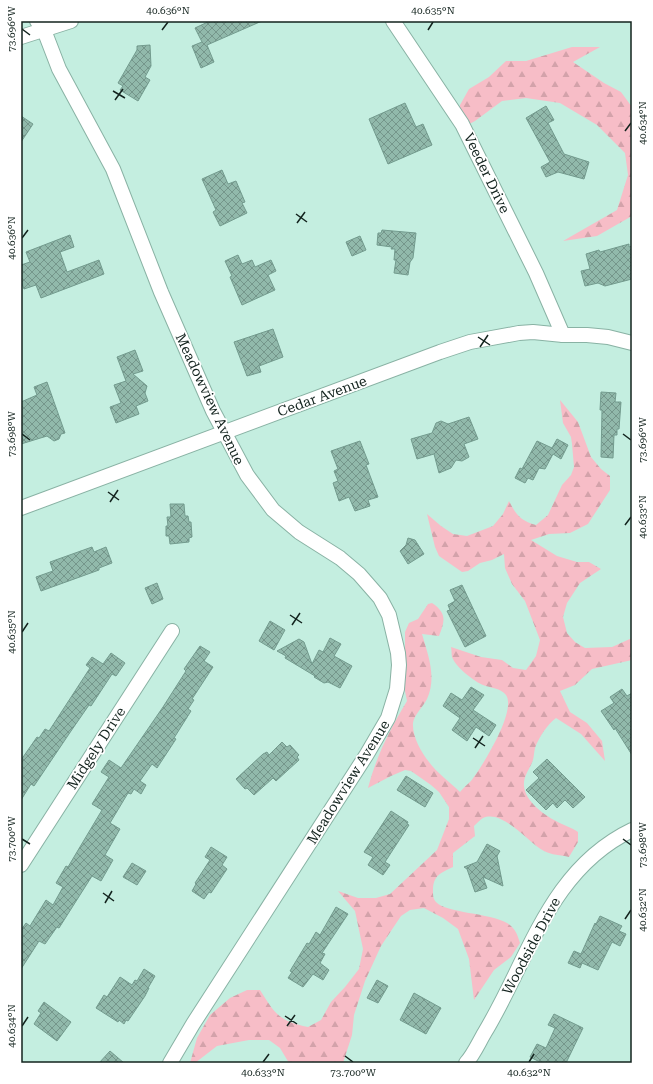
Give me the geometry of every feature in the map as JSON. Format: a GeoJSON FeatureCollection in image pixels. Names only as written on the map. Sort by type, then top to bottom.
{"type":"FeatureCollection","features":[{"type":"Feature","properties":{"kind":"street"},"geometry":{"type":"LineString","coordinates":[[21,37],[40,25],[71,21]]}},
{"type":"Feature","properties":{"kind":"street","name":"Veeder Drive"},"geometry":{"type":"LineString","coordinates":[[393,21],[462,124],[536,273],[562,335]]}},
{"type":"Feature","properties":{"kind":"street","name":"Meadowview Avenue"},"geometry":{"type":"LineString","coordinates":[[40,25],[59,69],[113,169],[161,292],[213,411],[247,475],[273,510],[299,532],[340,558],[359,574],[380,598],[389,615],[398,653],[399,665],[397,689],[388,718],[368,754],[193,1024],[170,1063]]}},
{"type":"Feature","properties":{"kind":"street","name":"Cedar Avenue"},"geometry":{"type":"LineString","coordinates":[[21,508],[470,342],[533,332],[608,337],[632,343]]}},
{"type":"Feature","properties":{"kind":"street","name":"Midgely Drive"},"geometry":{"type":"LineString","coordinates":[[21,865],[172,631]]}},
{"type":"Feature","properties":{"kind":"street","name":"Woodside Drive"},"geometry":{"type":"LineString","coordinates":[[466,1063],[496,1015],[547,912],[567,882],[591,857],[612,841],[632,830]]}},
{"type":"Feature","properties":{"kind":"green space"},"geometry":{"type":"Polygon","coordinates":[[[572,47],[600,47],[573,62],[604,83],[621,92],[632,107],[632,216],[597,236],[563,241],[617,210],[628,175],[625,153],[597,125],[560,103],[526,98],[502,101],[475,121],[458,130],[460,105],[469,89],[489,77],[506,61],[526,61],[572,47]]]}},
{"type":"Feature","properties":{"kind":"green space"},"geometry":{"type":"Polygon","coordinates":[[[560,400],[578,422],[591,457],[601,469],[610,476],[610,490],[588,524],[570,533],[549,534],[531,540],[557,556],[577,562],[589,562],[601,569],[580,583],[567,603],[563,617],[567,633],[575,642],[585,648],[612,647],[632,638],[632,660],[592,669],[575,685],[560,691],[570,712],[587,723],[602,741],[605,761],[581,734],[556,718],[546,728],[535,748],[533,760],[524,782],[525,792],[531,802],[546,815],[578,832],[578,842],[569,857],[550,853],[538,847],[507,822],[499,818],[483,818],[474,826],[475,836],[453,853],[453,867],[438,875],[434,881],[434,898],[441,906],[490,917],[507,923],[514,929],[519,939],[520,943],[511,957],[494,970],[474,1000],[469,959],[458,929],[443,918],[424,908],[410,910],[401,916],[381,946],[365,981],[354,1015],[352,1035],[343,1063],[289,1063],[280,1048],[269,1040],[249,1040],[217,1046],[195,1063],[190,1063],[197,1038],[210,1015],[230,998],[247,990],[260,990],[274,1011],[290,1022],[308,1027],[321,1020],[331,1002],[359,969],[363,949],[355,911],[338,891],[358,898],[376,898],[390,894],[437,850],[449,819],[449,807],[439,792],[411,771],[405,770],[368,788],[384,743],[407,701],[405,691],[405,632],[409,623],[418,619],[428,604],[432,603],[440,610],[442,614],[443,626],[439,636],[422,634],[429,658],[431,683],[427,699],[414,720],[413,728],[420,749],[426,758],[436,770],[460,792],[471,781],[490,752],[503,726],[508,703],[504,693],[480,683],[471,678],[462,670],[452,658],[451,647],[481,657],[502,660],[513,668],[526,670],[536,656],[540,640],[525,601],[512,584],[505,568],[504,554],[492,560],[480,563],[468,571],[462,572],[439,556],[435,547],[427,514],[453,534],[467,536],[493,526],[503,514],[509,501],[514,510],[526,522],[536,525],[548,515],[562,485],[571,475],[574,467],[571,437],[563,423],[560,400]]]}},
{"type":"Feature","properties":{"kind":"building"},"geometry":{"type":"Polygon","coordinates":[[[210,21],[262,21],[207,45],[214,62],[201,68],[192,46],[202,42],[195,28],[210,21]]]}},
{"type":"Feature","properties":{"kind":"building"},"geometry":{"type":"Polygon","coordinates":[[[150,45],[151,66],[145,77],[150,80],[138,101],[120,90],[123,86],[118,83],[137,50],[137,46],[150,45]]]}},
{"type":"Feature","properties":{"kind":"building"},"geometry":{"type":"Polygon","coordinates":[[[405,103],[416,127],[423,124],[432,145],[388,164],[369,119],[405,103]]]}},
{"type":"Feature","properties":{"kind":"building"},"geometry":{"type":"Polygon","coordinates":[[[546,106],[554,120],[548,123],[564,154],[589,162],[584,179],[558,172],[546,177],[541,167],[550,162],[526,118],[546,106]]]}},
{"type":"Feature","properties":{"kind":"building"},"geometry":{"type":"Polygon","coordinates":[[[21,116],[33,124],[21,142],[21,116]]]}},
{"type":"Feature","properties":{"kind":"building"},"geometry":{"type":"Polygon","coordinates":[[[222,170],[228,184],[236,181],[245,202],[242,203],[247,213],[220,226],[213,212],[216,210],[202,179],[222,170]]]}},
{"type":"Feature","properties":{"kind":"building"},"geometry":{"type":"Polygon","coordinates":[[[382,230],[416,233],[413,258],[410,262],[408,275],[394,273],[396,260],[394,260],[395,249],[391,249],[392,247],[377,245],[378,233],[381,233],[382,230]]]}},
{"type":"Feature","properties":{"kind":"building"},"geometry":{"type":"Polygon","coordinates":[[[70,235],[74,247],[60,252],[67,272],[99,260],[104,274],[41,298],[36,285],[24,289],[21,281],[21,265],[30,262],[26,252],[70,235]]]}},
{"type":"Feature","properties":{"kind":"building"},"geometry":{"type":"Polygon","coordinates":[[[360,236],[366,250],[352,256],[346,242],[360,236]]]}},
{"type":"Feature","properties":{"kind":"building"},"geometry":{"type":"Polygon","coordinates":[[[629,244],[629,247],[632,246],[632,279],[605,286],[598,283],[585,286],[581,271],[590,269],[586,254],[599,250],[600,252],[629,244]]]}},
{"type":"Feature","properties":{"kind":"building"},"geometry":{"type":"Polygon","coordinates":[[[238,255],[242,264],[252,260],[255,267],[271,260],[276,271],[268,275],[275,290],[242,305],[225,261],[238,255]]]}},
{"type":"Feature","properties":{"kind":"building"},"geometry":{"type":"Polygon","coordinates":[[[273,329],[283,357],[259,366],[261,372],[247,376],[234,342],[273,329]]]}},
{"type":"Feature","properties":{"kind":"building"},"geometry":{"type":"Polygon","coordinates":[[[135,350],[143,371],[133,374],[147,386],[145,393],[148,401],[136,406],[139,414],[116,423],[110,407],[121,403],[114,385],[126,381],[117,357],[135,350]]]}},
{"type":"Feature","properties":{"kind":"building"},"geometry":{"type":"Polygon","coordinates":[[[47,382],[65,433],[61,434],[59,439],[54,441],[47,436],[21,444],[21,402],[37,395],[34,387],[47,382]]]}},
{"type":"Feature","properties":{"kind":"building"},"geometry":{"type":"Polygon","coordinates":[[[601,392],[616,393],[615,402],[621,402],[619,429],[617,429],[617,435],[614,435],[613,458],[601,457],[601,392]]]}},
{"type":"Feature","properties":{"kind":"building"},"geometry":{"type":"Polygon","coordinates":[[[469,417],[478,439],[464,444],[469,457],[462,461],[456,460],[451,468],[439,473],[434,454],[417,459],[411,439],[432,433],[436,423],[441,421],[448,424],[469,417]]]}},
{"type":"Feature","properties":{"kind":"building"},"geometry":{"type":"Polygon","coordinates":[[[557,439],[568,445],[561,459],[553,454],[545,469],[539,468],[533,480],[528,478],[525,483],[515,478],[520,468],[522,469],[537,441],[552,448],[557,439]]]}},
{"type":"Feature","properties":{"kind":"building"},"geometry":{"type":"Polygon","coordinates":[[[360,441],[369,464],[366,465],[378,497],[368,500],[370,506],[355,511],[349,497],[339,501],[333,483],[338,481],[334,471],[338,469],[331,451],[360,441]]]}},
{"type":"Feature","properties":{"kind":"building"},"geometry":{"type":"Polygon","coordinates":[[[170,504],[184,504],[185,516],[188,516],[189,522],[191,522],[192,537],[189,538],[189,542],[170,544],[169,536],[166,536],[166,526],[168,526],[167,517],[171,517],[170,504]]]}},
{"type":"Feature","properties":{"kind":"building"},"geometry":{"type":"Polygon","coordinates":[[[408,538],[415,540],[424,554],[408,564],[400,551],[406,545],[408,538]]]}},
{"type":"Feature","properties":{"kind":"building"},"geometry":{"type":"Polygon","coordinates":[[[92,547],[94,552],[106,547],[112,563],[99,568],[99,570],[41,591],[36,577],[53,571],[50,562],[92,547]]]}},
{"type":"Feature","properties":{"kind":"building"},"geometry":{"type":"Polygon","coordinates":[[[157,583],[163,599],[152,604],[145,588],[157,583]]]}},
{"type":"Feature","properties":{"kind":"building"},"geometry":{"type":"Polygon","coordinates":[[[462,585],[486,636],[465,647],[447,611],[450,610],[448,605],[455,601],[450,590],[462,585]]]}},
{"type":"Feature","properties":{"kind":"building"},"geometry":{"type":"Polygon","coordinates":[[[270,621],[285,630],[274,650],[259,641],[270,621]]]}},
{"type":"Feature","properties":{"kind":"building"},"geometry":{"type":"Polygon","coordinates":[[[330,638],[341,644],[334,656],[352,666],[340,688],[328,682],[324,683],[285,658],[286,656],[277,651],[299,639],[304,642],[312,664],[319,650],[323,652],[330,638]]]}},
{"type":"Feature","properties":{"kind":"building"},"geometry":{"type":"Polygon","coordinates":[[[200,646],[210,652],[204,661],[213,667],[192,699],[194,700],[188,709],[191,711],[174,738],[176,739],[157,768],[152,764],[140,781],[146,785],[141,794],[134,789],[131,794],[128,793],[110,823],[120,829],[105,855],[113,860],[101,881],[92,876],[59,928],[57,927],[45,944],[39,941],[21,969],[21,930],[26,923],[30,926],[46,900],[53,905],[63,887],[56,883],[66,866],[68,867],[102,810],[92,804],[109,777],[101,772],[109,760],[121,768],[163,707],[186,671],[184,669],[200,646]]]}},
{"type":"Feature","properties":{"kind":"building"},"geometry":{"type":"Polygon","coordinates":[[[111,653],[125,663],[116,676],[112,674],[34,786],[31,784],[21,800],[21,760],[37,737],[39,738],[45,729],[49,731],[90,668],[86,665],[92,657],[103,664],[111,653]]]}},
{"type":"Feature","properties":{"kind":"building"},"geometry":{"type":"Polygon","coordinates":[[[471,687],[484,695],[473,710],[496,725],[489,736],[476,727],[467,741],[452,730],[460,718],[443,706],[451,693],[462,700],[471,687]]]}},
{"type":"Feature","properties":{"kind":"building"},"geometry":{"type":"Polygon","coordinates":[[[622,689],[627,696],[632,693],[632,755],[615,728],[614,730],[601,711],[614,703],[610,697],[622,689]]]}},
{"type":"Feature","properties":{"kind":"building"},"geometry":{"type":"Polygon","coordinates":[[[282,742],[287,747],[290,745],[299,755],[297,757],[299,760],[276,781],[273,778],[254,795],[247,788],[245,789],[236,779],[263,754],[267,752],[269,755],[282,742]]]}},
{"type":"Feature","properties":{"kind":"building"},"geometry":{"type":"Polygon","coordinates":[[[547,759],[585,797],[573,808],[565,800],[557,808],[553,803],[546,810],[526,790],[539,778],[533,772],[547,759]]]}},
{"type":"Feature","properties":{"kind":"building"},"geometry":{"type":"Polygon","coordinates":[[[406,776],[433,793],[425,807],[397,790],[406,776]]]}},
{"type":"Feature","properties":{"kind":"building"},"geometry":{"type":"Polygon","coordinates":[[[391,811],[408,822],[407,824],[409,825],[385,862],[390,865],[383,875],[368,865],[373,857],[364,852],[391,811]]]}},
{"type":"Feature","properties":{"kind":"building"},"geometry":{"type":"Polygon","coordinates":[[[487,844],[500,851],[497,856],[503,886],[483,877],[487,888],[475,892],[467,869],[464,867],[477,862],[487,844]]]}},
{"type":"Feature","properties":{"kind":"building"},"geometry":{"type":"Polygon","coordinates":[[[211,847],[227,857],[222,865],[227,869],[211,893],[209,892],[204,899],[192,891],[196,884],[195,883],[210,860],[205,857],[211,847]]]}},
{"type":"Feature","properties":{"kind":"building"},"geometry":{"type":"Polygon","coordinates":[[[132,863],[146,871],[137,885],[123,877],[132,863]]]}},
{"type":"Feature","properties":{"kind":"building"},"geometry":{"type":"Polygon","coordinates":[[[336,907],[348,914],[322,953],[325,954],[320,963],[329,970],[323,980],[313,974],[303,987],[288,978],[292,972],[290,971],[307,943],[309,944],[316,932],[320,935],[336,907]]]}},
{"type":"Feature","properties":{"kind":"building"},"geometry":{"type":"Polygon","coordinates":[[[600,916],[622,926],[619,931],[626,934],[620,946],[612,942],[598,970],[582,963],[580,968],[568,963],[574,951],[581,954],[595,923],[596,924],[600,916]]]}},
{"type":"Feature","properties":{"kind":"building"},"geometry":{"type":"Polygon","coordinates":[[[144,969],[155,976],[145,996],[128,1021],[126,1020],[124,1024],[119,1020],[118,1022],[96,1008],[104,995],[107,997],[120,977],[132,985],[135,980],[137,981],[144,969]]]}},
{"type":"Feature","properties":{"kind":"building"},"geometry":{"type":"Polygon","coordinates":[[[377,980],[388,986],[378,1003],[367,998],[377,980]]]}},
{"type":"Feature","properties":{"kind":"building"},"geometry":{"type":"Polygon","coordinates":[[[414,993],[441,1008],[426,1034],[400,1020],[414,993]]]}},
{"type":"Feature","properties":{"kind":"building"},"geometry":{"type":"Polygon","coordinates":[[[44,1002],[71,1022],[57,1041],[34,1024],[41,1013],[38,1011],[44,1002]]]}},
{"type":"Feature","properties":{"kind":"building"},"geometry":{"type":"Polygon","coordinates":[[[554,1014],[583,1028],[566,1063],[542,1063],[530,1057],[537,1044],[546,1048],[555,1028],[548,1025],[554,1014]]]}},
{"type":"Feature","properties":{"kind":"building"},"geometry":{"type":"Polygon","coordinates":[[[110,1051],[124,1063],[99,1063],[110,1051]]]}}]}
